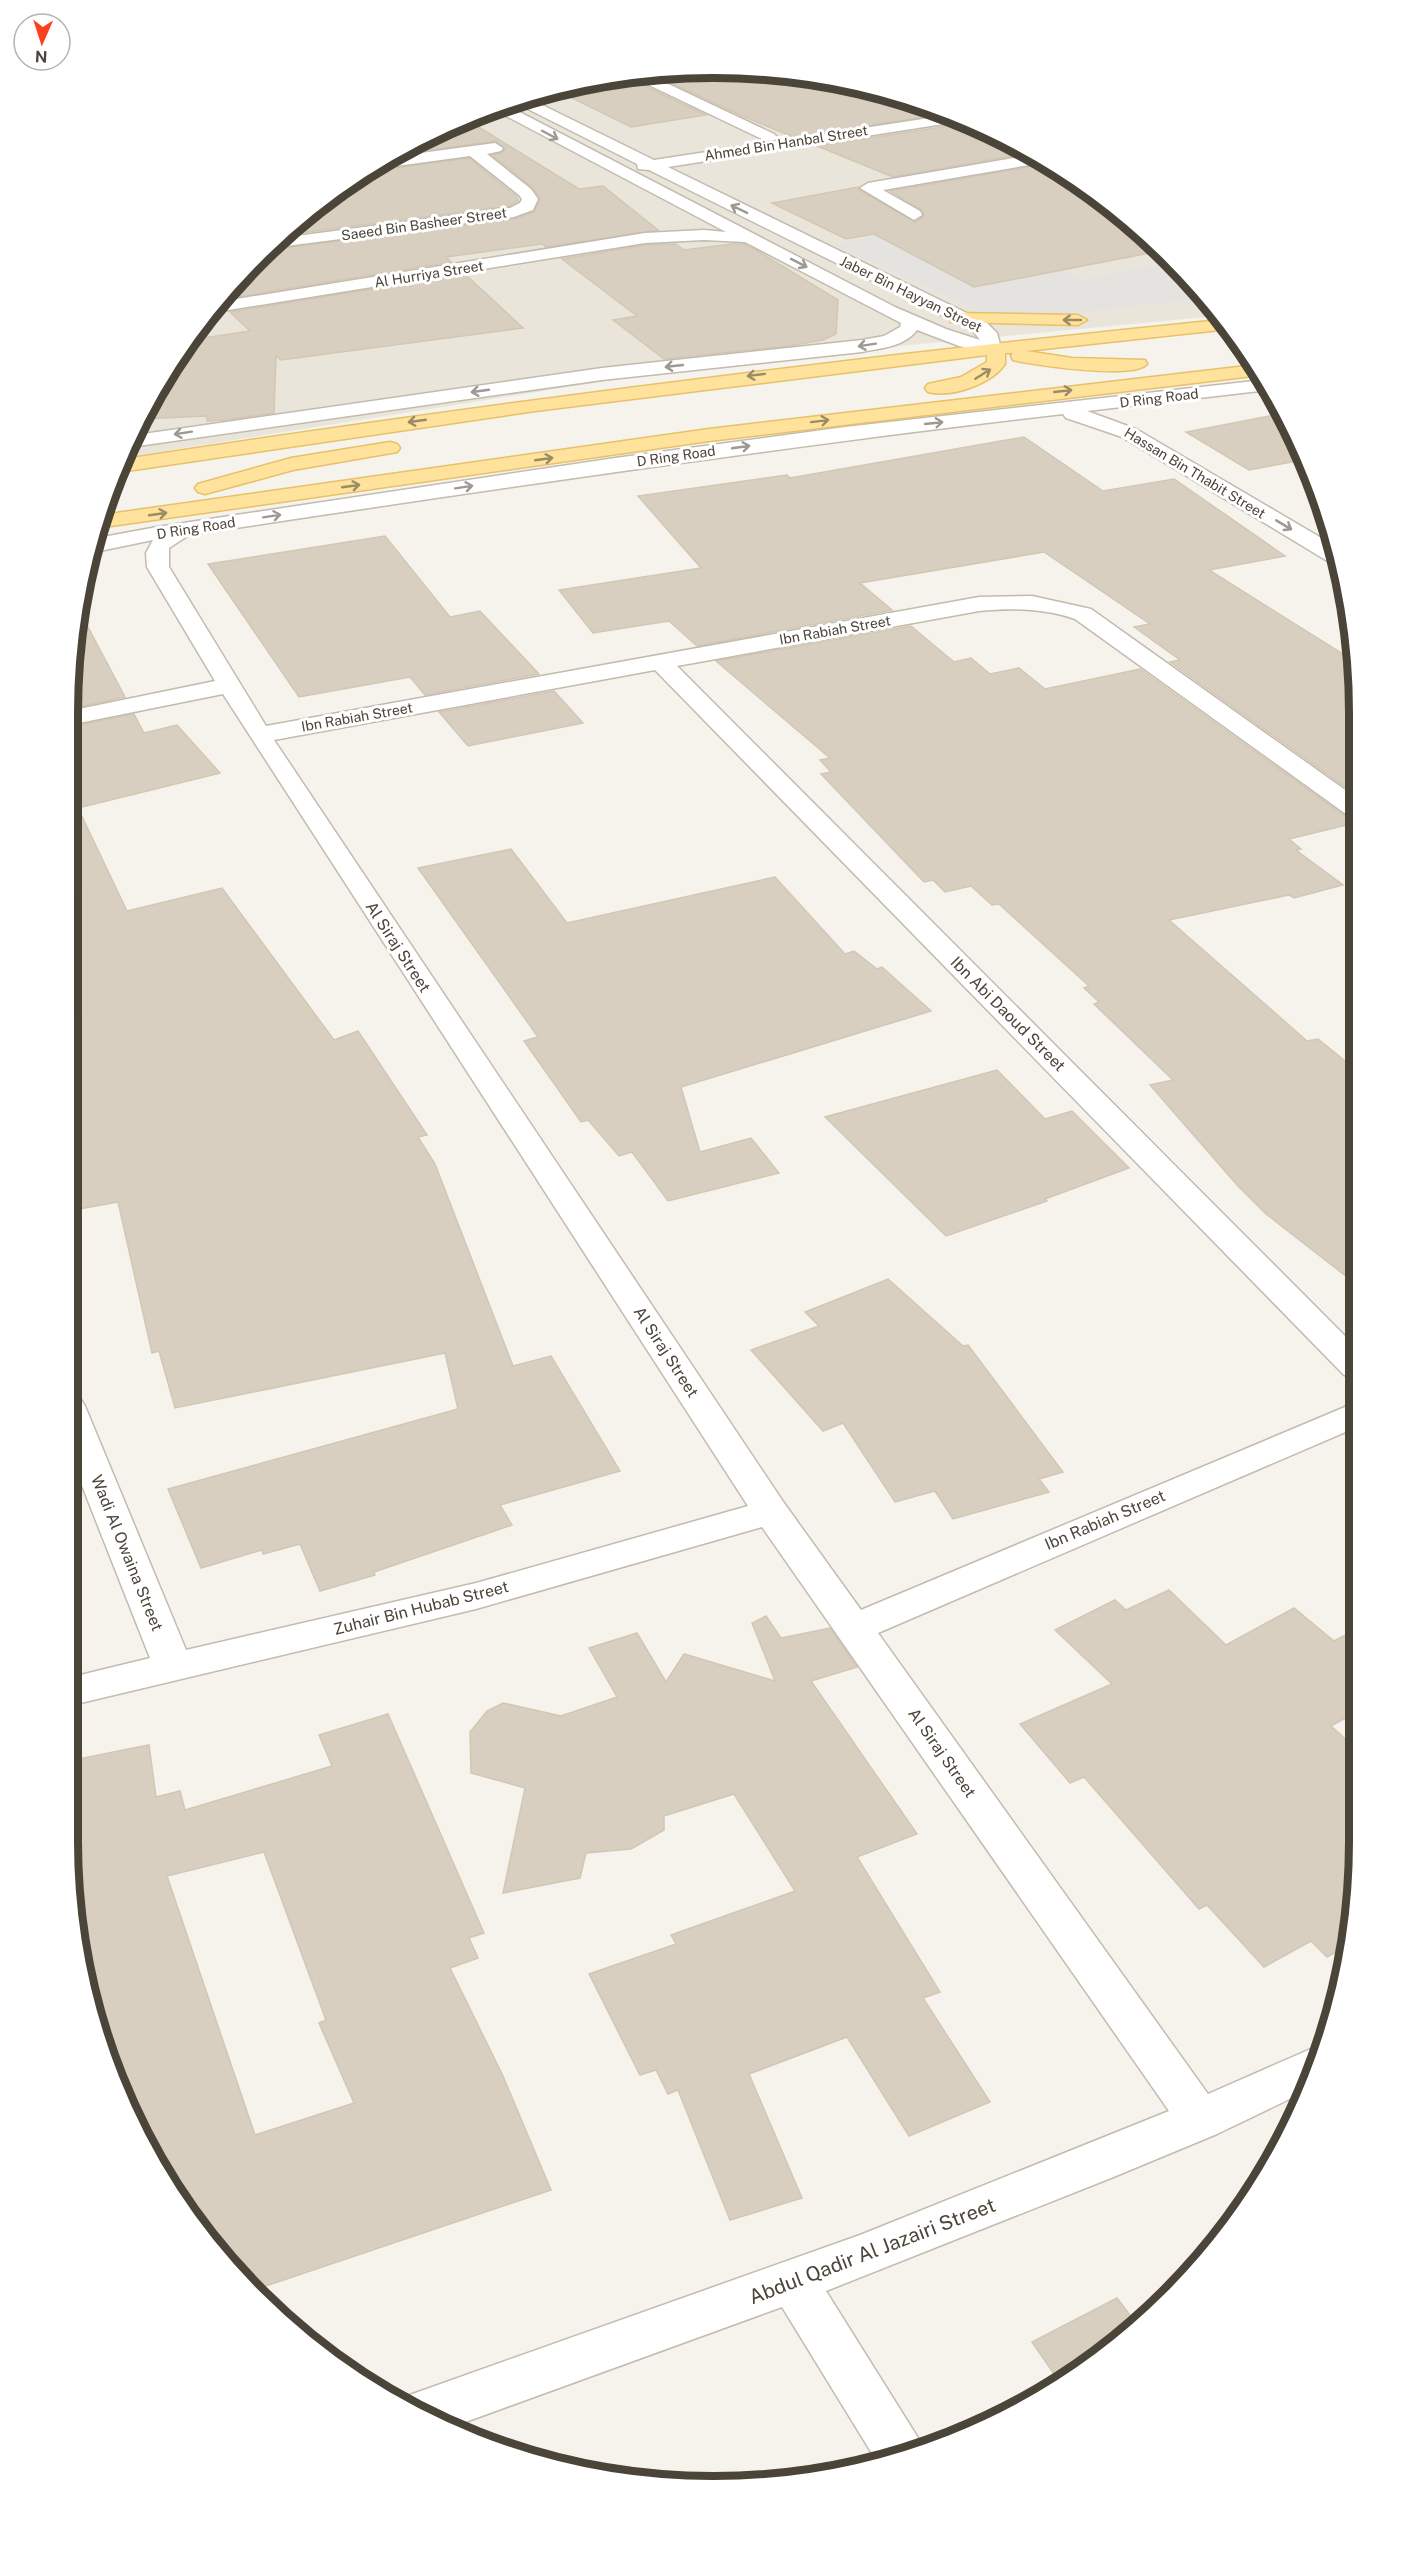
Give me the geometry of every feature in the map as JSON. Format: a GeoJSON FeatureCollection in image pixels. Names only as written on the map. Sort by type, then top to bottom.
{"type":"FeatureCollection","features":[{"type":"Feature","properties":{"kind":"main road"},"geometry":{"type":"LineString","coordinates":[[957,318],[1118,320],[1207,314]]}},
{"type":"Feature","properties":{"kind":"main road"},"geometry":{"type":"LineString","coordinates":[[128,465],[547,402],[855,363],[1217,326]]}},
{"type":"Feature","properties":{"kind":"main road"},"geometry":{"type":"LineString","coordinates":[[992,348],[1045,362],[1107,365],[1154,361],[1145,358],[1140,352],[1161,346],[1227,340]]}},
{"type":"Feature","properties":{"kind":"main road"},"geometry":{"type":"LineString","coordinates":[[916,390],[978,379],[996,364],[997,356],[992,348]]}},
{"type":"Feature","properties":{"kind":"main road"},"geometry":{"type":"LineString","coordinates":[[1185,360],[1238,354]]}},
{"type":"Feature","properties":{"kind":"main road"},"geometry":{"type":"LineString","coordinates":[[855,363],[891,370],[896,373],[890,381]]}},
{"type":"Feature","properties":{"kind":"main road","name":"D Ring Road"},"geometry":{"type":"LineString","coordinates":[[108,521],[709,435],[1248,370]]}},
{"type":"Feature","properties":{"kind":"main road"},"geometry":{"type":"LineString","coordinates":[[547,402],[602,374]]}},
{"type":"Feature","properties":{"kind":"main road"},"geometry":{"type":"LineString","coordinates":[[115,502],[836,401]]}},
{"type":"Feature","properties":{"kind":"main road"},"geometry":{"type":"LineString","coordinates":[[212,429],[320,435]]}},
{"type":"Feature","properties":{"kind":"main road"},"geometry":{"type":"LineString","coordinates":[[205,488],[291,464],[414,444]]}},
{"type":"Feature","properties":{"kind":"street"},"geometry":{"type":"LineString","coordinates":[[650,81],[769,137]]}},
{"type":"Feature","properties":{"kind":"street","name":"Jaber Bin Hayyan Street"},"geometry":{"type":"LineString","coordinates":[[508,112],[609,167],[906,318],[950,338],[992,348],[988,333],[531,105]]}},
{"type":"Feature","properties":{"kind":"street"},"geometry":{"type":"LineString","coordinates":[[908,116],[915,111]]}},
{"type":"Feature","properties":{"kind":"street","name":"Ahmed Bin Hanbal Street"},"geometry":{"type":"LineString","coordinates":[[729,148],[769,137],[923,114]]}},
{"type":"Feature","properties":{"kind":"street","name":"Ahmed Bin Hanbal Street"},"geometry":{"type":"LineString","coordinates":[[609,167],[729,148],[941,120]]}},
{"type":"Feature","properties":{"kind":"street"},"geometry":{"type":"LineString","coordinates":[[599,139],[647,144]]}},
{"type":"Feature","properties":{"kind":"street"},"geometry":{"type":"LineString","coordinates":[[677,145],[729,148]]}},
{"type":"Feature","properties":{"kind":"street"},"geometry":{"type":"LineString","coordinates":[[401,161],[497,148]]}},
{"type":"Feature","properties":{"kind":"street"},"geometry":{"type":"LineString","coordinates":[[707,194],[701,172],[703,166],[729,148]]}},
{"type":"Feature","properties":{"kind":"street","name":"Saeed Bin Basheer Street"},"geometry":{"type":"LineString","coordinates":[[287,242],[514,212],[527,206],[530,199],[525,192],[474,151]]}},
{"type":"Feature","properties":{"kind":"street"},"geometry":{"type":"LineString","coordinates":[[914,215],[868,188],[1026,161]]}},
{"type":"Feature","properties":{"kind":"street","name":"Al Hurriya Street"},"geometry":{"type":"LineString","coordinates":[[645,238],[683,225],[690,216],[687,206]]}},
{"type":"Feature","properties":{"kind":"street","name":"Al Hurriya Street"},"geometry":{"type":"LineString","coordinates":[[226,306],[645,238],[716,235],[761,243]]}},
{"type":"Feature","properties":{"kind":"street"},"geometry":{"type":"LineString","coordinates":[[140,440],[602,374],[862,346],[899,337],[909,329],[910,323],[906,318]]}},
{"type":"Feature","properties":{"kind":"street","name":"Hassan Bin Thabit Street"},"geometry":{"type":"LineString","coordinates":[[1216,374],[1206,382],[1149,409],[1146,415],[1149,421],[1269,493]]}},
{"type":"Feature","properties":{"kind":"street","name":"D Ring Road"},"geometry":{"type":"LineString","coordinates":[[101,546],[183,530],[626,462],[1258,386]]}},
{"type":"Feature","properties":{"kind":"street","name":"Hassan Bin Thabit Street"},"geometry":{"type":"LineString","coordinates":[[1044,411],[1094,418],[1122,429],[1327,551]]}},
{"type":"Feature","properties":{"kind":"street"},"geometry":{"type":"LineString","coordinates":[[158,567],[155,557],[158,547],[183,530]]}},
{"type":"Feature","properties":{"kind":"street"},"geometry":{"type":"LineString","coordinates":[[1307,539],[1324,540]]}},
{"type":"Feature","properties":{"kind":"street"},"geometry":{"type":"LineString","coordinates":[[100,550],[125,555],[158,567]]}},
{"type":"Feature","properties":{"kind":"street","name":"Al Siraj Street"},"geometry":{"type":"LineString","coordinates":[[158,567],[259,735],[771,1512],[1201,2120]]}},
{"type":"Feature","properties":{"kind":"street","name":"Ibn Rabiah Street"},"geometry":{"type":"LineString","coordinates":[[259,735],[979,604],[1018,601],[1063,607],[1083,615],[1349,805]]}},
{"type":"Feature","properties":{"kind":"street","name":"Ibn Abi Daoud Street"},"geometry":{"type":"LineString","coordinates":[[659,661],[1349,1360]]}},
{"type":"Feature","properties":{"kind":"street"},"geometry":{"type":"LineString","coordinates":[[78,716],[228,686]]}},
{"type":"Feature","properties":{"kind":"street","name":"Ibn Rabiah Street"},"geometry":{"type":"LineString","coordinates":[[854,1628],[1349,1416]]}},
{"type":"Feature","properties":{"kind":"street","name":"Wadi Al Owaina Street"},"geometry":{"type":"LineString","coordinates":[[78,1431],[173,1667]]}},
{"type":"Feature","properties":{"kind":"street","name":"Zuhair Bin Hubab Street"},"geometry":{"type":"LineString","coordinates":[[78,1690],[476,1596],[771,1512]]}},
{"type":"Feature","properties":{"kind":"street","name":"Abdul Qadir Al Jazairi Street"},"geometry":{"type":"LineString","coordinates":[[433,2410],[794,2283],[1201,2120],[1306,2070]]}},
{"type":"Feature","properties":{"kind":"street"},"geometry":{"type":"LineString","coordinates":[[794,2283],[897,2448]]}},
{"type":"Feature","properties":{"kind":"shaded area"},"geometry":{"type":"Polygon","coordinates":[[[714,78],[796,83],[878,100],[957,126],[1031,163],[1100,209],[1163,264],[1210,317],[720,363],[133,456],[163,396],[209,327],[264,264],[327,209],[396,163],[470,126],[549,100],[631,83],[714,78]]]}},
{"type":"Feature","properties":{"kind":"shaded area"},"geometry":{"type":"Polygon","coordinates":[[[955,221],[1082,279],[1163,264],[1196,300],[1051,315],[988,315],[832,244],[955,221]]]}},
{"type":"Feature","properties":{"kind":"building"},"geometry":{"type":"Polygon","coordinates":[[[755,79],[796,83],[878,100],[929,116],[793,137],[664,80],[755,79]]]}},
{"type":"Feature","properties":{"kind":"building"},"geometry":{"type":"Polygon","coordinates":[[[637,82],[706,115],[631,127],[567,96],[637,82]]]}},
{"type":"Feature","properties":{"kind":"building"},"geometry":{"type":"Polygon","coordinates":[[[474,124],[579,189],[603,186],[658,230],[546,247],[542,244],[446,257],[451,262],[233,298],[281,248],[514,219],[534,212],[540,198],[532,187],[492,155],[501,153],[505,149],[496,141],[419,151],[474,124]]]}},
{"type":"Feature","properties":{"kind":"building"},"geometry":{"type":"Polygon","coordinates":[[[954,125],[1006,150],[1001,151],[1012,156],[893,177],[817,146],[954,125]]]}},
{"type":"Feature","properties":{"kind":"building"},"geometry":{"type":"Polygon","coordinates":[[[469,158],[517,197],[518,201],[509,206],[297,233],[360,185],[385,170],[469,158]]]}},
{"type":"Feature","properties":{"kind":"building"},"geometry":{"type":"Polygon","coordinates":[[[1035,166],[1067,185],[1100,209],[1151,253],[974,287],[874,234],[846,239],[772,203],[858,187],[859,190],[915,222],[924,216],[922,210],[890,191],[1035,166]]]}},
{"type":"Feature","properties":{"kind":"building"},"geometry":{"type":"Polygon","coordinates":[[[676,244],[684,250],[744,244],[756,250],[838,300],[836,334],[823,340],[789,346],[664,359],[613,320],[637,316],[562,259],[645,245],[676,244]]]}},
{"type":"Feature","properties":{"kind":"building"},"geometry":{"type":"Polygon","coordinates":[[[465,274],[523,328],[281,360],[276,356],[274,413],[207,421],[207,416],[151,419],[185,360],[201,338],[250,331],[230,312],[465,274]]]}},
{"type":"Feature","properties":{"kind":"building"},"geometry":{"type":"Polygon","coordinates":[[[1274,415],[1297,461],[1249,470],[1186,432],[1274,415]]]}},
{"type":"Feature","properties":{"kind":"building"},"geometry":{"type":"Polygon","coordinates":[[[1024,437],[1103,491],[1174,479],[1285,556],[1209,570],[1346,656],[1349,790],[1170,662],[1180,660],[1134,627],[1150,624],[1044,552],[860,583],[892,610],[697,646],[669,621],[593,633],[559,590],[701,568],[638,496],[787,475],[790,478],[1024,437]]]}},
{"type":"Feature","properties":{"kind":"building"},"geometry":{"type":"Polygon","coordinates":[[[385,536],[450,617],[480,611],[539,674],[425,695],[410,677],[299,697],[208,564],[385,536]]]}},
{"type":"Feature","properties":{"kind":"building"},"geometry":{"type":"Polygon","coordinates":[[[85,621],[125,697],[78,707],[79,672],[85,621]]]}},
{"type":"Feature","properties":{"kind":"building"},"geometry":{"type":"Polygon","coordinates":[[[911,626],[954,662],[971,658],[990,674],[1019,668],[1045,689],[1140,669],[1349,817],[1349,824],[1289,839],[1301,849],[1296,850],[1343,885],[1294,898],[1289,895],[1169,920],[1307,1041],[1318,1039],[1349,1064],[1349,1279],[1266,1214],[1237,1185],[1150,1085],[1173,1080],[1094,1004],[1099,1002],[1084,988],[1089,986],[999,904],[992,905],[971,886],[945,892],[933,880],[924,882],[821,774],[831,772],[820,760],[830,758],[716,661],[911,626]]]}},
{"type":"Feature","properties":{"kind":"building"},"geometry":{"type":"Polygon","coordinates":[[[554,691],[583,723],[468,746],[439,712],[554,691]]]}},
{"type":"Feature","properties":{"kind":"building"},"geometry":{"type":"Polygon","coordinates":[[[134,714],[144,733],[177,725],[220,773],[78,808],[78,725],[134,714]]]}},
{"type":"Feature","properties":{"kind":"building"},"geometry":{"type":"Polygon","coordinates":[[[78,808],[127,911],[222,888],[334,1040],[358,1031],[427,1135],[418,1137],[435,1164],[513,1366],[551,1356],[620,1471],[500,1505],[512,1525],[374,1572],[375,1575],[320,1591],[300,1544],[263,1554],[262,1550],[201,1568],[168,1489],[458,1409],[445,1353],[175,1408],[159,1351],[152,1353],[118,1202],[78,1209],[78,808]]]}},
{"type":"Feature","properties":{"kind":"building"},"geometry":{"type":"Polygon","coordinates":[[[511,849],[567,923],[775,877],[845,954],[854,951],[877,969],[882,967],[931,1011],[681,1087],[700,1152],[751,1138],[779,1173],[668,1201],[632,1152],[619,1156],[588,1120],[581,1122],[524,1041],[538,1037],[418,868],[511,849]]]}},
{"type":"Feature","properties":{"kind":"building"},"geometry":{"type":"Polygon","coordinates":[[[997,1070],[1045,1119],[1072,1111],[1129,1168],[1045,1199],[1047,1201],[946,1236],[825,1117],[997,1070]]]}},
{"type":"Feature","properties":{"kind":"building"},"geometry":{"type":"Polygon","coordinates":[[[888,1279],[963,1346],[968,1345],[1063,1472],[1039,1479],[1049,1492],[953,1519],[935,1491],[895,1502],[843,1423],[823,1431],[751,1350],[819,1326],[805,1312],[888,1279]]]}},
{"type":"Feature","properties":{"kind":"building"},"geometry":{"type":"Polygon","coordinates":[[[1169,1590],[1226,1645],[1294,1608],[1334,1641],[1349,1633],[1349,1716],[1331,1726],[1349,1742],[1348,1882],[1339,1950],[1327,1957],[1311,1941],[1264,1967],[1207,1905],[1199,1909],[1084,1777],[1070,1783],[1020,1724],[1112,1684],[1055,1630],[1115,1600],[1126,1610],[1169,1590]]]}},
{"type":"Feature","properties":{"kind":"building"},"geometry":{"type":"Polygon","coordinates":[[[766,1616],[781,1638],[830,1628],[857,1667],[811,1681],[917,1834],[857,1857],[940,1992],[923,1998],[990,2102],[909,2136],[847,2037],[749,2074],[802,2198],[730,2220],[678,2090],[668,2094],[656,2070],[640,2075],[589,1974],[676,1944],[671,1935],[795,1891],[734,1794],[664,1816],[664,1830],[631,1849],[586,1853],[580,1878],[503,1893],[525,1788],[471,1773],[470,1732],[487,1711],[503,1703],[561,1716],[617,1697],[589,1648],[637,1633],[666,1682],[684,1654],[775,1681],[752,1623],[766,1616]]]}},
{"type":"Feature","properties":{"kind":"building"},"geometry":{"type":"Polygon","coordinates":[[[388,1714],[484,1933],[469,1938],[478,1958],[450,1968],[503,2076],[551,2190],[262,2287],[236,2260],[185,2194],[144,2122],[126,2084],[112,2045],[90,1964],[83,1923],[79,1882],[78,1759],[149,1745],[156,1797],[180,1791],[185,1810],[332,1766],[319,1735],[388,1714]],[[264,1852],[167,1876],[255,2135],[354,2103],[319,2023],[326,2020],[264,1852]]]}},
{"type":"Feature","properties":{"kind":"building"},"geometry":{"type":"Polygon","coordinates":[[[1117,2298],[1132,2318],[1100,2345],[1055,2376],[1032,2342],[1117,2298]]]}}]}
